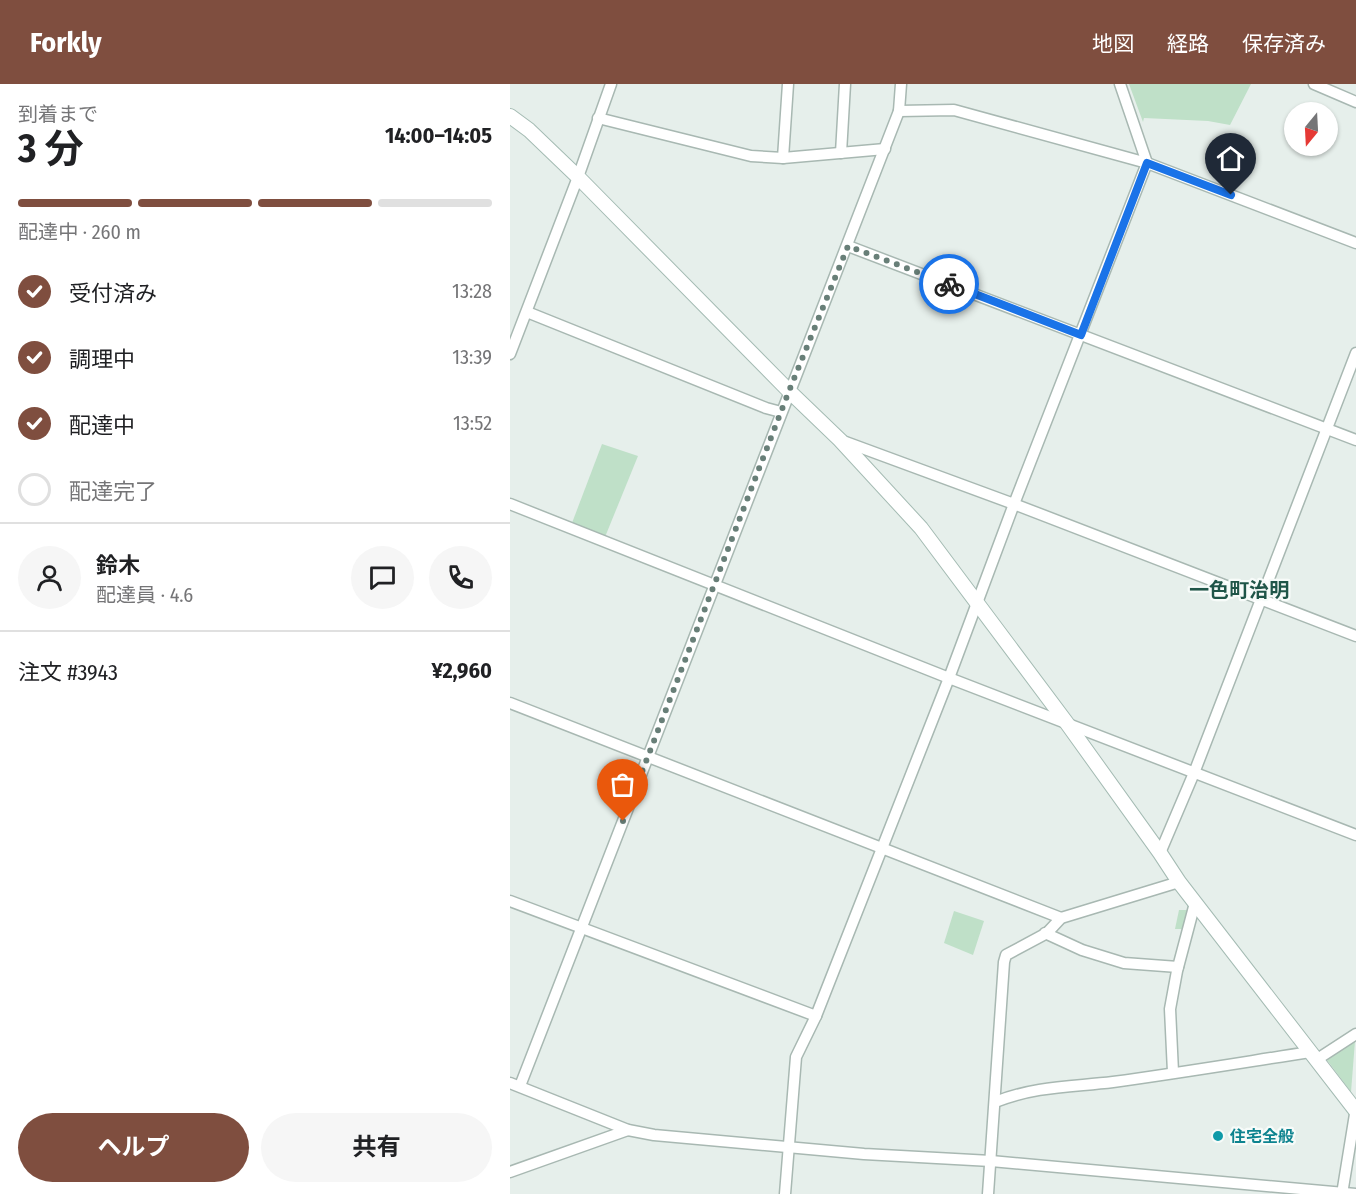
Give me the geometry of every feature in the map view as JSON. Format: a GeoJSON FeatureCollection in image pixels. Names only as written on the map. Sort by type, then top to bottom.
{"type":"FeatureCollection","features":[{"type":"Feature","properties":{"kind":"street"},"geometry":{"type":"LineString","coordinates":[[510,354],[611,84]]}},
{"type":"Feature","properties":{"kind":"street"},"geometry":{"type":"LineString","coordinates":[[783,158],[788,84]]}},
{"type":"Feature","properties":{"kind":"street"},"geometry":{"type":"LineString","coordinates":[[841,153],[845,84]]}},
{"type":"Feature","properties":{"kind":"street"},"geometry":{"type":"LineString","coordinates":[[901,84],[900,111],[848,246],[789,391],[581,928],[515,1084],[628,1130],[654,1135],[888,1156],[991,1161],[1356,1194]]}},
{"type":"Feature","properties":{"kind":"street"},"geometry":{"type":"LineString","coordinates":[[785,1194],[796,1057],[816,1017],[1147,163],[1120,84]]}},
{"type":"Feature","properties":{"kind":"street"},"geometry":{"type":"LineString","coordinates":[[1314,84],[1356,102]]}},
{"type":"Feature","properties":{"kind":"street"},"geometry":{"type":"LineString","coordinates":[[900,111],[954,110],[1147,163],[1356,243]]}},
{"type":"Feature","properties":{"kind":"street"},"geometry":{"type":"LineString","coordinates":[[510,116],[529,130],[578,177],[840,440],[921,528],[1066,722],[1179,882],[1356,1110],[1342,1193]]}},
{"type":"Feature","properties":{"kind":"street"},"geometry":{"type":"LineString","coordinates":[[598,118],[751,156],[783,158],[885,149]]}},
{"type":"Feature","properties":{"kind":"street"},"geometry":{"type":"LineString","coordinates":[[848,246],[1356,440]]}},
{"type":"Feature","properties":{"kind":"street"},"geometry":{"type":"LineString","coordinates":[[527,312],[781,412]]}},
{"type":"Feature","properties":{"kind":"street"},"geometry":{"type":"LineString","coordinates":[[1160,853],[1194,773],[1356,353]]}},
{"type":"Feature","properties":{"kind":"street"},"geometry":{"type":"LineString","coordinates":[[840,440],[1014,504],[1356,636]]}},
{"type":"Feature","properties":{"kind":"street"},"geometry":{"type":"LineString","coordinates":[[510,504],[949,678],[1356,835]]}},
{"type":"Feature","properties":{"kind":"street"},"geometry":{"type":"LineString","coordinates":[[510,703],[1061,918]]}},
{"type":"Feature","properties":{"kind":"street"},"geometry":{"type":"LineString","coordinates":[[988,1194],[1006,955],[1045,933],[1061,918],[1179,882]]}},
{"type":"Feature","properties":{"kind":"street"},"geometry":{"type":"LineString","coordinates":[[510,901],[816,1017]]}},
{"type":"Feature","properties":{"kind":"street"},"geometry":{"type":"LineString","coordinates":[[1173,1072],[1170,1010],[1178,967],[1195,903]]}},
{"type":"Feature","properties":{"kind":"street"},"geometry":{"type":"LineString","coordinates":[[1045,933],[1082,951],[1124,963],[1178,967]]}},
{"type":"Feature","properties":{"kind":"street"},"geometry":{"type":"LineString","coordinates":[[995,1102],[1014,1094],[1038,1089],[1113,1082],[1173,1072],[1313,1056],[1356,1034]]}},
{"type":"Feature","properties":{"kind":"street"},"geometry":{"type":"LineString","coordinates":[[510,1172],[628,1130]]}},
{"type":"Feature","properties":{"kind":"green space"},"geometry":{"type":"Polygon","coordinates":[[[1129,84],[1251,84],[1230,125],[1208,121],[1144,118],[1143,122],[1129,84]]]}},
{"type":"Feature","properties":{"kind":"green space"},"geometry":{"type":"Polygon","coordinates":[[[602,444],[638,456],[605,537],[572,523],[602,444]]]}},
{"type":"Feature","properties":{"kind":"green space"},"geometry":{"type":"Polygon","coordinates":[[[1179,910],[1187,910],[1183,929],[1175,929],[1179,910]]]}},
{"type":"Feature","properties":{"kind":"green space"},"geometry":{"type":"Polygon","coordinates":[[[954,911],[984,921],[973,955],[944,943],[954,911]]]}},
{"type":"Feature","properties":{"kind":"green space"},"geometry":{"type":"Polygon","coordinates":[[[1355,1041],[1351,1092],[1327,1060],[1355,1041]]]}},
{"type":"Feature","properties":{"kind":"way so far"},"geometry":{"type":"LineString","coordinates":[[623,821],[789,391],[848,246],[949,284]]}},
{"type":"Feature","properties":{"kind":"place","name":"住宅全般"},"geometry":{"type":"Point","coordinates":[1218,1136]}},
{"type":"Feature","properties":{"kind":"district","name":"一色町治明"},"geometry":{"type":"Point","coordinates":[1239,590]}},
{"type":"Feature","properties":{"kind":"route"},"geometry":{"type":"LineString","coordinates":[[949,284],[1081,335],[1147,163],[1231,195]]}}]}
